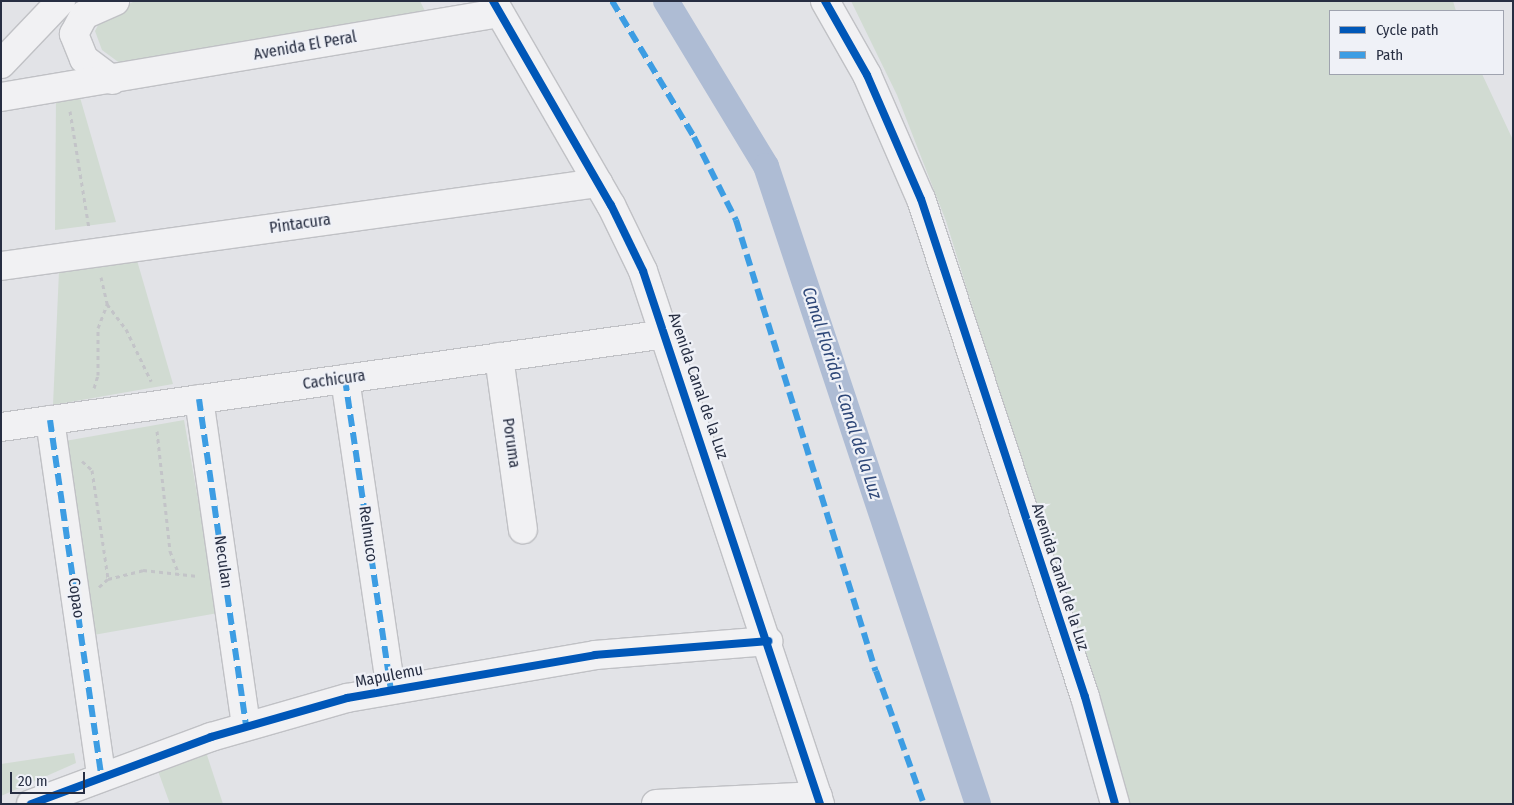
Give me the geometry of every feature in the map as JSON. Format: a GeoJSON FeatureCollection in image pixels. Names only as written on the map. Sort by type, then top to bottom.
{"type":"FeatureCollection","features":[{"type":"Feature","properties":{"kind":"street"},"geometry":{"type":"LineString","coordinates":[[1,64],[62,1]]}},
{"type":"Feature","properties":{"kind":"street"},"geometry":{"type":"LineString","coordinates":[[112,80],[84,59],[74,34],[84,15],[115,1]]}},
{"type":"Feature","properties":{"kind":"street","name":"Avenida Canal de la Luz"},"geometry":{"type":"LineString","coordinates":[[825,1],[866,75],[921,199],[1082,688],[1116,804]]}},
{"type":"Feature","properties":{"kind":"street","name":"Avenida El Peral"},"geometry":{"type":"LineString","coordinates":[[1,97],[112,80],[496,7]]}},
{"type":"Feature","properties":{"kind":"street","name":"Avenida Canal de la Luz"},"geometry":{"type":"LineString","coordinates":[[496,7],[598,183],[643,271],[666,334],[819,800]]}},
{"type":"Feature","properties":{"kind":"street","name":"Pintacura"},"geometry":{"type":"LineString","coordinates":[[1,266],[598,183]]}},
{"type":"Feature","properties":{"kind":"street","name":"Cachicura"},"geometry":{"type":"LineString","coordinates":[[1,427],[666,334]]}},
{"type":"Feature","properties":{"kind":"street","name":"Poruma"},"geometry":{"type":"LineString","coordinates":[[499,357],[523,529]]}},
{"type":"Feature","properties":{"kind":"street","name":"Relmuco"},"geometry":{"type":"LineString","coordinates":[[345,379],[391,690]]}},
{"type":"Feature","properties":{"kind":"street","name":"Neculan"},"geometry":{"type":"LineString","coordinates":[[199,399],[246,726]]}},
{"type":"Feature","properties":{"kind":"street","name":"Copao"},"geometry":{"type":"LineString","coordinates":[[50,420],[101,776]]}},
{"type":"Feature","properties":{"kind":"street","name":"Mapulemu"},"geometry":{"type":"LineString","coordinates":[[31,804],[101,776],[246,726],[391,690],[596,655],[768,642]]}},
{"type":"Feature","properties":{"kind":"street"},"geometry":{"type":"LineString","coordinates":[[656,804],[819,800]]}},
{"type":"Feature","properties":{"kind":"path"},"geometry":{"type":"LineString","coordinates":[[68,87],[81,194],[107,304],[126,329],[150,378],[155,405],[170,551],[178,572]]}},
{"type":"Feature","properties":{"kind":"path"},"geometry":{"type":"LineString","coordinates":[[92,414],[98,375],[96,339],[107,304]]}},
{"type":"Feature","properties":{"kind":"path"},"geometry":{"type":"LineString","coordinates":[[55,453],[87,462],[92,470],[108,579]]}},
{"type":"Feature","properties":{"kind":"path"},"geometry":{"type":"LineString","coordinates":[[77,607],[108,579],[143,570],[178,572],[226,582]]}},
{"type":"Feature","properties":{"kind":"shaded area"},"geometry":{"type":"Polygon","coordinates":[[[135,1],[420,1],[427,15],[125,67],[102,50],[95,31],[103,16],[135,1]]]}},
{"type":"Feature","properties":{"kind":"shaded area"},"geometry":{"type":"Polygon","coordinates":[[[851,1],[1453,1],[1456,10],[1329,10],[1329,75],[1482,75],[1513,140],[1513,804],[1126,804],[946,221],[897,95],[851,1]]]}},
{"type":"Feature","properties":{"kind":"shaded area"},"geometry":{"type":"Polygon","coordinates":[[[79,94],[116,222],[55,230],[56,97],[79,94]]]}},
{"type":"Feature","properties":{"kind":"shaded area"},"geometry":{"type":"Polygon","coordinates":[[[136,257],[173,384],[53,405],[59,271],[136,257]]]}},
{"type":"Feature","properties":{"kind":"shaded area"},"geometry":{"type":"Polygon","coordinates":[[[184,420],[218,613],[92,635],[58,442],[184,420]]]}},
{"type":"Feature","properties":{"kind":"shaded area"},"geometry":{"type":"Polygon","coordinates":[[[206,752],[223,804],[170,804],[158,771],[206,752]]]}},
{"type":"Feature","properties":{"kind":"shaded area"},"geometry":{"type":"Polygon","coordinates":[[[74,753],[76,763],[1,796],[1,764],[74,753]]]}},
{"type":"Feature","properties":{"kind":"waterway","name":"Canal Florida - Canal de la Luz"},"geometry":{"type":"LineString","coordinates":[[666,1],[766,166],[978,804]]}},
{"type":"Feature","properties":{"kind":"marked path"},"geometry":{"type":"LineString","coordinates":[[612,1],[694,137],[736,220],[876,671],[924,804]]}},
{"type":"Feature","properties":{"kind":"marked path"},"geometry":{"type":"LineString","coordinates":[[345,379],[391,690]]}},
{"type":"Feature","properties":{"kind":"marked path"},"geometry":{"type":"LineString","coordinates":[[199,399],[246,726]]}},
{"type":"Feature","properties":{"kind":"marked path"},"geometry":{"type":"LineString","coordinates":[[50,420],[101,775]]}},
{"type":"Feature","properties":{"kind":"cycle path"},"geometry":{"type":"LineString","coordinates":[[493,1],[611,205],[643,271],[820,804]]}},
{"type":"Feature","properties":{"kind":"cycle path"},"geometry":{"type":"LineString","coordinates":[[825,1],[867,75],[921,199],[1085,697],[1115,804]]}},
{"type":"Feature","properties":{"kind":"cycle path"},"geometry":{"type":"LineString","coordinates":[[31,804],[211,737],[347,698],[595,655],[768,641]]}}]}
